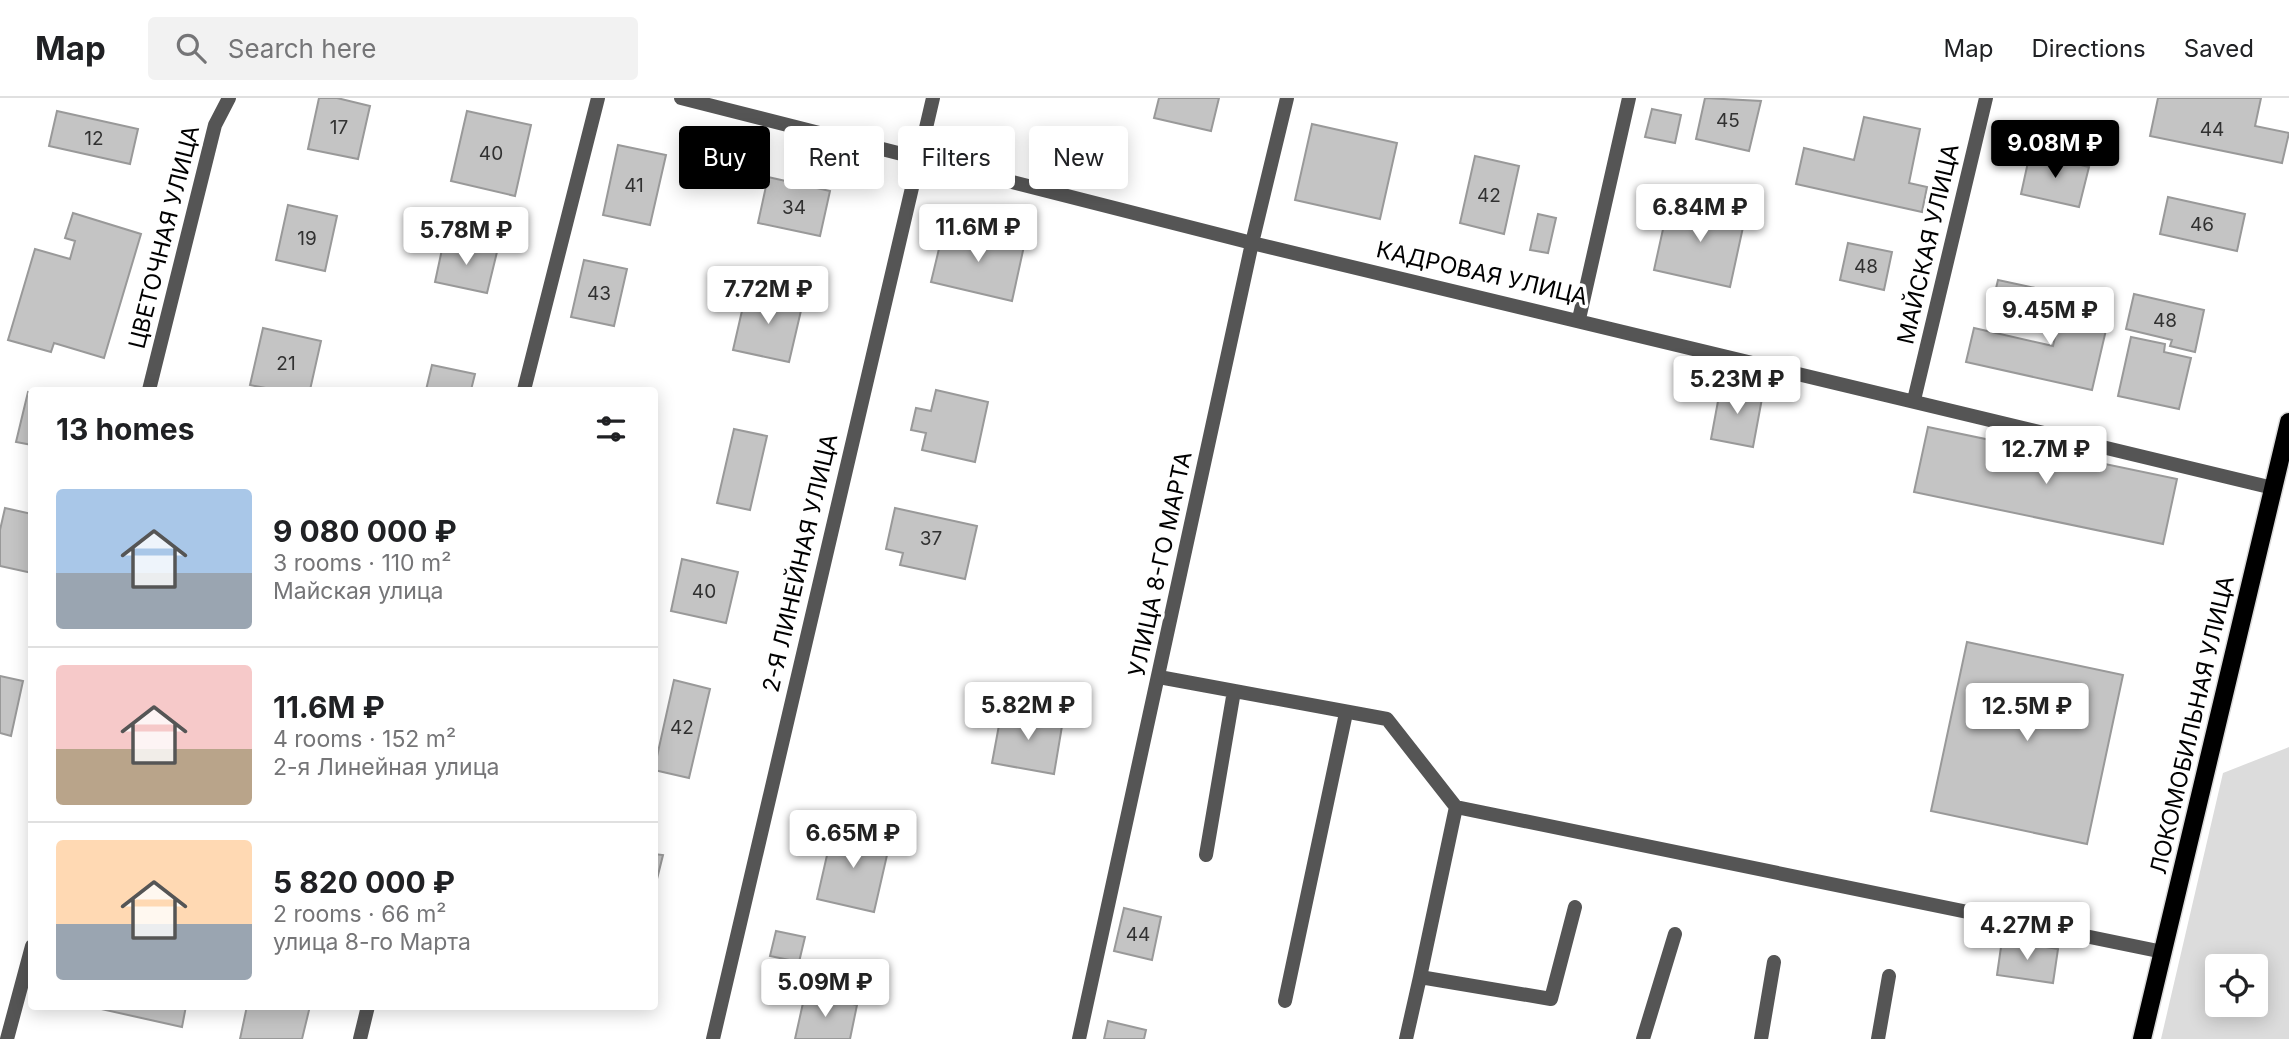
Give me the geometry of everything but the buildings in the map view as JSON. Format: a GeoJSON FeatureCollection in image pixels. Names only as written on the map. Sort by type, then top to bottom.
{"type":"FeatureCollection","features":[{"type":"Feature","properties":{"kind":"main road","name":"ЛОКОМОБИЛЬНАЯ УЛИЦА"},"geometry":{"type":"LineString","coordinates":[[2142,1039],[2289,422]]}},
{"type":"Feature","properties":{"kind":"street","name":"ЦВЕТОЧНАЯ УЛИЦА"},"geometry":{"type":"LineString","coordinates":[[150,387],[215,125],[229,98]]}},
{"type":"Feature","properties":{"kind":"street"},"geometry":{"type":"LineString","coordinates":[[525,387],[598,98]]}},
{"type":"Feature","properties":{"kind":"street","name":"КАДРОВАЯ УЛИЦА"},"geometry":{"type":"LineString","coordinates":[[681,98],[898,151]]}},
{"type":"Feature","properties":{"kind":"street","name":"2-Я ЛИНЕЙНАЯ УЛИЦА"},"geometry":{"type":"LineString","coordinates":[[926,126],[933,98]]}},
{"type":"Feature","properties":{"kind":"street","name":"УЛИЦА 8-ГО МАРТА"},"geometry":{"type":"LineString","coordinates":[[1079,1039],[1252,243],[1287,98]]}},
{"type":"Feature","properties":{"kind":"street"},"geometry":{"type":"LineString","coordinates":[[1578,319],[1629,98]]}},
{"type":"Feature","properties":{"kind":"street","name":"МАЙСКАЯ УЛИЦА"},"geometry":{"type":"LineString","coordinates":[[1914,400],[1986,98]]}},
{"type":"Feature","properties":{"kind":"street","name":"КАДРОВАЯ УЛИЦА"},"geometry":{"type":"LineString","coordinates":[[1015,181],[1252,243],[1578,319],[2273,488]]}},
{"type":"Feature","properties":{"kind":"street","name":"2-Я ЛИНЕЙНАЯ УЛИЦА"},"geometry":{"type":"LineString","coordinates":[[713,1039],[911,189]]}},
{"type":"Feature","properties":{"kind":"street"},"geometry":{"type":"LineString","coordinates":[[1159,677],[1387,719],[1456,807],[2163,951]]}},
{"type":"Feature","properties":{"kind":"street"},"geometry":{"type":"LineString","coordinates":[[1206,855],[1234,691]]}},
{"type":"Feature","properties":{"kind":"street"},"geometry":{"type":"LineString","coordinates":[[1285,1001],[1346,713]]}},
{"type":"Feature","properties":{"kind":"street"},"geometry":{"type":"LineString","coordinates":[[1406,1039],[1456,807]]}},
{"type":"Feature","properties":{"kind":"street"},"geometry":{"type":"LineString","coordinates":[[1420,977],[1551,999],[1575,907]]}},
{"type":"Feature","properties":{"kind":"street"},"geometry":{"type":"LineString","coordinates":[[1643,1039],[1675,934]]}},
{"type":"Feature","properties":{"kind":"street"},"geometry":{"type":"LineString","coordinates":[[7,1039],[28,961]]}},
{"type":"Feature","properties":{"kind":"street"},"geometry":{"type":"LineString","coordinates":[[1761,1039],[1774,962]]}},
{"type":"Feature","properties":{"kind":"street"},"geometry":{"type":"LineString","coordinates":[[1878,1039],[1889,976]]}},
{"type":"Feature","properties":{"kind":"street"},"geometry":{"type":"LineString","coordinates":[[360,1039],[367,1010]]}},
{"type":"Feature","properties":{"kind":"shaded area"},"geometry":{"type":"Polygon","coordinates":[[[2289,747],[2289,1039],[2161,1039],[2223,773],[2289,747]]]}}]}
